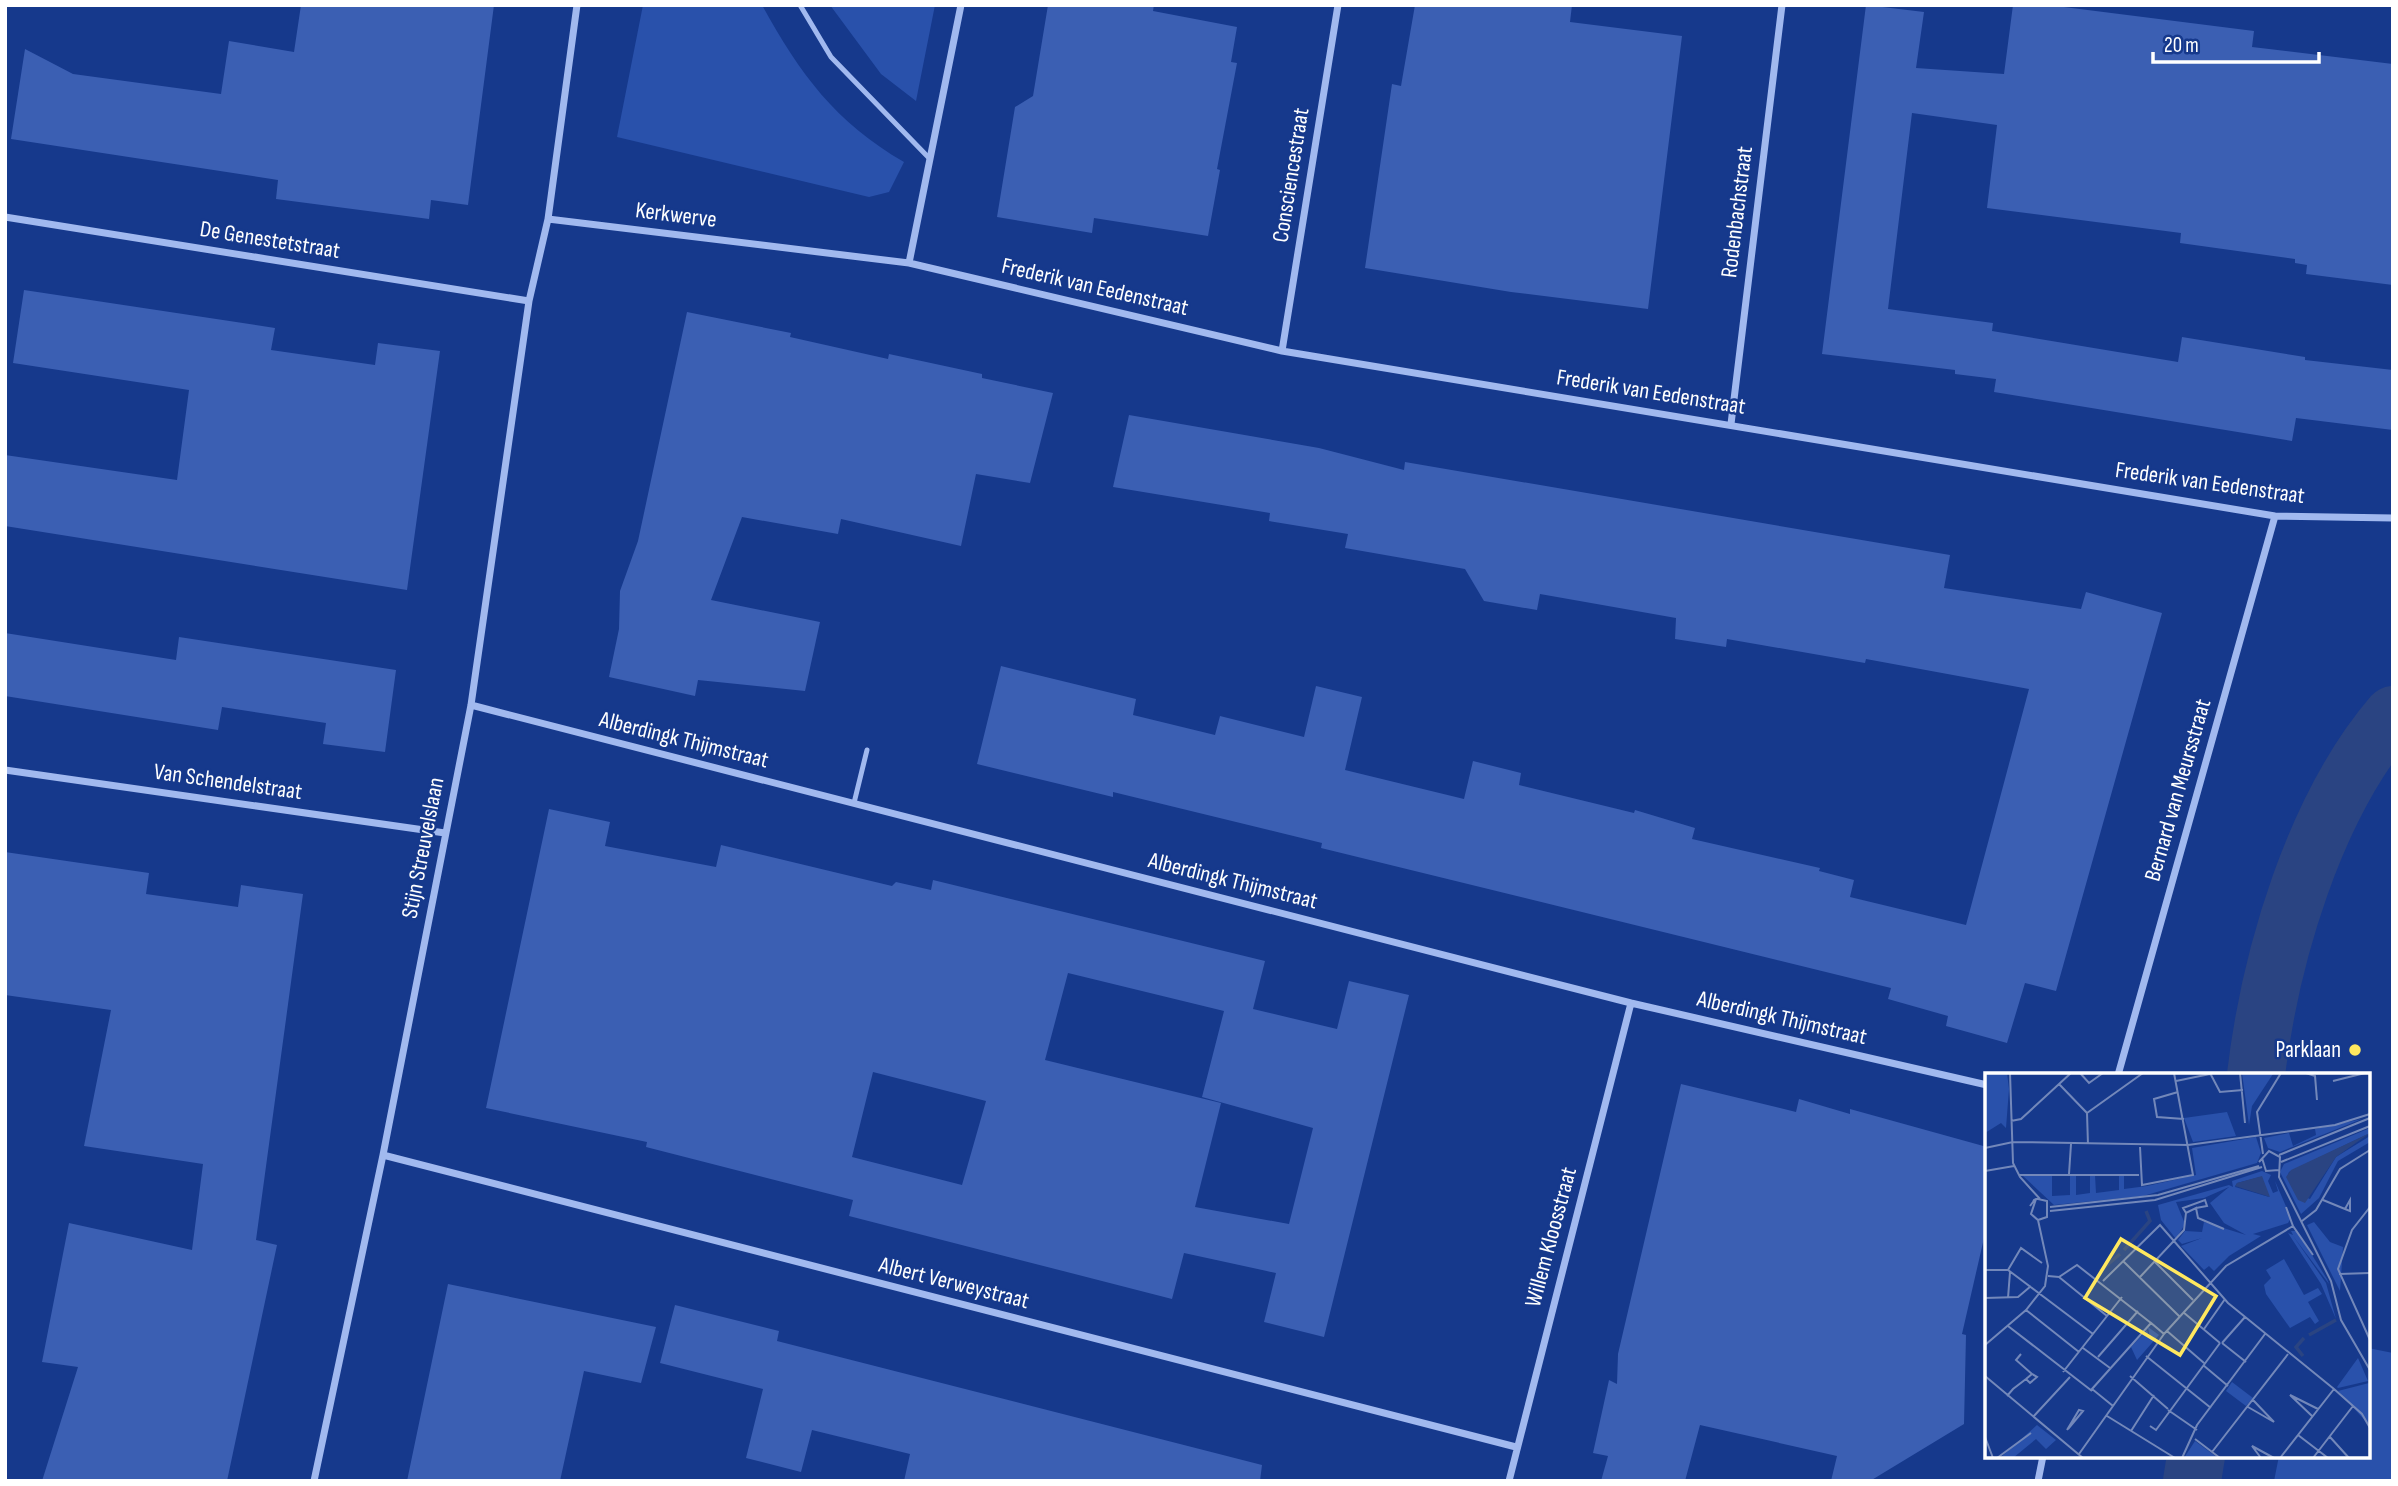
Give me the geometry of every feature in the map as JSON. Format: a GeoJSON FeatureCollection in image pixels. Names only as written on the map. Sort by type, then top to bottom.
{"type":"FeatureCollection","features":[{"type":"Feature","properties":{"kind":"street"},"geometry":{"type":"LineString","coordinates":[[548,219],[577,5]]}},
{"type":"Feature","properties":{"kind":"street"},"geometry":{"type":"LineString","coordinates":[[909,263],[961,5]]}},
{"type":"Feature","properties":{"kind":"street","name":"Consciencestraat"},"geometry":{"type":"LineString","coordinates":[[1282,351],[1338,5]]}},
{"type":"Feature","properties":{"kind":"street","name":"Rodenbachstraat"},"geometry":{"type":"LineString","coordinates":[[1731,424],[1782,5]]}},
{"type":"Feature","properties":{"kind":"street","name":"De Genestetstraat"},"geometry":{"type":"LineString","coordinates":[[5,217],[529,301]]}},
{"type":"Feature","properties":{"kind":"street","name":"Kerkwerve"},"geometry":{"type":"LineString","coordinates":[[548,219],[909,263]]}},
{"type":"Feature","properties":{"kind":"street","name":"Stijn Streuvelslaan"},"geometry":{"type":"LineString","coordinates":[[314,1481],[383,1156],[471,705],[529,301],[548,219]]}},
{"type":"Feature","properties":{"kind":"street","name":"Frederik van Eedenstraat"},"geometry":{"type":"LineString","coordinates":[[909,263],[1282,351],[2275,516],[2393,518]]}},
{"type":"Feature","properties":{"kind":"street","name":"Bernard van Meursstraat"},"geometry":{"type":"LineString","coordinates":[[2119,1073],[2275,516]]}},
{"type":"Feature","properties":{"kind":"street","name":"Alberdingk Thijmstraat"},"geometry":{"type":"LineString","coordinates":[[471,705],[1631,1003],[1985,1085]]}},
{"type":"Feature","properties":{"kind":"street","name":"Van Schendelstraat"},"geometry":{"type":"LineString","coordinates":[[5,769],[445,833]]}},
{"type":"Feature","properties":{"kind":"street","name":"Willem Kloosstraat"},"geometry":{"type":"LineString","coordinates":[[1509,1481],[1631,1003]]}},
{"type":"Feature","properties":{"kind":"street","name":"Albert Verweystraat"},"geometry":{"type":"LineString","coordinates":[[383,1156],[1516,1447]]}},
{"type":"Feature","properties":{"kind":"street"},"geometry":{"type":"LineString","coordinates":[[2038,1481],[2043,1458]]}},
{"type":"Feature","properties":{"kind":"lane"},"geometry":{"type":"LineString","coordinates":[[800,5],[831,57],[930,159]]}},
{"type":"Feature","properties":{"kind":"lane"},"geometry":{"type":"LineString","coordinates":[[854,803],[867,750]]}},
{"type":"Feature","properties":{"kind":"shaded area"},"geometry":{"type":"Polygon","coordinates":[[[643,5],[762,5],[791,53],[821,94],[858,130],[904,162],[889,192],[869,197],[617,137],[643,5]]]}},
{"type":"Feature","properties":{"kind":"shaded area"},"geometry":{"type":"Polygon","coordinates":[[[830,5],[935,5],[916,101],[881,74],[830,5]]]}},
{"type":"Feature","properties":{"kind":"shaded area"},"geometry":{"type":"Polygon","coordinates":[[[2370,1348],[2393,1353],[2393,1481],[2274,1481],[2279,1458],[2370,1458],[2370,1348]]]}},
{"type":"Feature","properties":{"kind":"building"},"geometry":{"type":"Polygon","coordinates":[[[301,5],[494,5],[468,205],[431,200],[429,219],[276,199],[278,180],[11,139],[25,49],[73,74],[221,94],[229,41],[294,52],[301,5]]]}},
{"type":"Feature","properties":{"kind":"building"},"geometry":{"type":"Polygon","coordinates":[[[1048,5],[1154,5],[1153,11],[1237,27],[1231,62],[1237,63],[1217,169],[1220,170],[1208,236],[1094,218],[1092,233],[997,217],[1015,107],[1033,96],[1048,5]]]}},
{"type":"Feature","properties":{"kind":"building"},"geometry":{"type":"Polygon","coordinates":[[[1415,5],[1572,5],[1570,22],[1682,36],[1648,309],[1511,292],[1365,268],[1392,84],[1401,86],[1415,5]]]}},
{"type":"Feature","properties":{"kind":"building"},"geometry":{"type":"Polygon","coordinates":[[[1866,5],[1924,12],[1916,68],[2004,74],[2013,5],[2048,5],[2254,31],[2252,47],[2393,64],[2393,285],[2306,274],[2307,265],[2295,263],[2295,259],[2180,243],[2181,233],[1987,208],[1997,125],[1912,113],[1888,309],[1993,323],[1992,331],[2178,362],[2182,337],[2305,357],[2305,360],[2393,370],[2393,430],[2296,418],[2292,441],[1994,392],[1996,379],[1955,374],[1955,370],[1822,354],[1866,5]]]}},
{"type":"Feature","properties":{"kind":"building"},"geometry":{"type":"Polygon","coordinates":[[[24,290],[275,328],[271,350],[375,365],[378,343],[440,351],[407,590],[5,526],[5,455],[177,480],[189,390],[13,363],[24,290]]]}},
{"type":"Feature","properties":{"kind":"building"},"geometry":{"type":"Polygon","coordinates":[[[687,312],[791,333],[790,337],[888,359],[889,354],[982,374],[982,378],[1053,393],[1030,483],[976,474],[961,546],[841,519],[838,534],[742,517],[711,600],[820,622],[805,691],[698,680],[695,696],[609,677],[619,629],[620,591],[638,541],[687,312]]]}},
{"type":"Feature","properties":{"kind":"building"},"geometry":{"type":"Polygon","coordinates":[[[1129,415],[1319,448],[1404,470],[1405,462],[1950,555],[1944,588],[2081,609],[2086,592],[2162,613],[2056,991],[2025,983],[2007,1043],[1946,1026],[1948,1016],[1888,999],[1891,988],[1321,848],[1322,843],[1113,792],[1113,797],[977,764],[1001,666],[1136,699],[1133,715],[1215,735],[1220,716],[1304,737],[1316,686],[1362,697],[1345,770],[1464,799],[1473,761],[1521,773],[1519,785],[1634,813],[1635,810],[1695,828],[1692,839],[1820,868],[1819,871],[1854,880],[1850,897],[1966,925],[2029,689],[1866,659],[1865,663],[1727,639],[1726,647],[1675,639],[1676,618],[1540,594],[1537,610],[1484,601],[1465,569],[1345,548],[1348,534],[1269,521],[1270,513],[1113,487],[1129,415]]]}},
{"type":"Feature","properties":{"kind":"building"},"geometry":{"type":"Polygon","coordinates":[[[5,633],[176,660],[179,637],[396,670],[385,752],[323,744],[326,723],[222,707],[218,730],[5,696],[5,633]]]}},
{"type":"Feature","properties":{"kind":"building"},"geometry":{"type":"Polygon","coordinates":[[[549,809],[610,822],[605,846],[716,867],[721,845],[892,886],[896,882],[931,890],[933,880],[1265,961],[1253,1009],[1337,1029],[1349,981],[1409,995],[1324,1337],[1264,1322],[1276,1273],[1184,1253],[1172,1299],[849,1216],[853,1200],[646,1147],[647,1142],[486,1108],[549,809]],[[1068,973],[1045,1060],[1221,1103],[1195,1207],[1289,1224],[1313,1128],[1202,1097],[1224,1011],[1068,973]],[[873,1072],[852,1157],[962,1185],[986,1101],[873,1072]]]}},
{"type":"Feature","properties":{"kind":"building"},"geometry":{"type":"Polygon","coordinates":[[[5,852],[149,873],[146,894],[238,907],[241,885],[303,894],[256,1240],[277,1245],[227,1481],[42,1481],[78,1367],[42,1362],[69,1223],[192,1250],[203,1164],[84,1146],[111,1010],[5,995],[5,852]]]}},
{"type":"Feature","properties":{"kind":"building"},"geometry":{"type":"Polygon","coordinates":[[[1681,1084],[1796,1112],[1799,1099],[1850,1114],[1850,1109],[1985,1146],[1985,1234],[1962,1334],[1966,1335],[1964,1424],[1870,1481],[1831,1481],[1837,1456],[1700,1425],[1685,1481],[1601,1481],[1608,1456],[1593,1453],[1609,1380],[1617,1384],[1618,1354],[1681,1084]]]}},
{"type":"Feature","properties":{"kind":"building"},"geometry":{"type":"Polygon","coordinates":[[[448,1284],[656,1327],[641,1383],[584,1371],[560,1481],[407,1481],[448,1284]]]}},
{"type":"Feature","properties":{"kind":"building"},"geometry":{"type":"Polygon","coordinates":[[[675,1305],[779,1331],[777,1341],[1262,1465],[1260,1481],[904,1481],[910,1454],[812,1430],[801,1472],[746,1458],[763,1389],[660,1363],[675,1305]]]}},
{"type":"Feature","properties":{"kind":"waterway"},"geometry":{"type":"LineString","coordinates":[[2256,1073],[2272,982],[2300,885],[2340,793],[2365,752],[2393,715]]}},
{"type":"Feature","properties":{"kind":"waterway"},"geometry":{"type":"LineString","coordinates":[[2192,1481],[2196,1458]]}},
{"type":"Feature","properties":{"kind":"place","name":"Parklaan"},"geometry":{"type":"Point","coordinates":[2355,1050]}}]}
